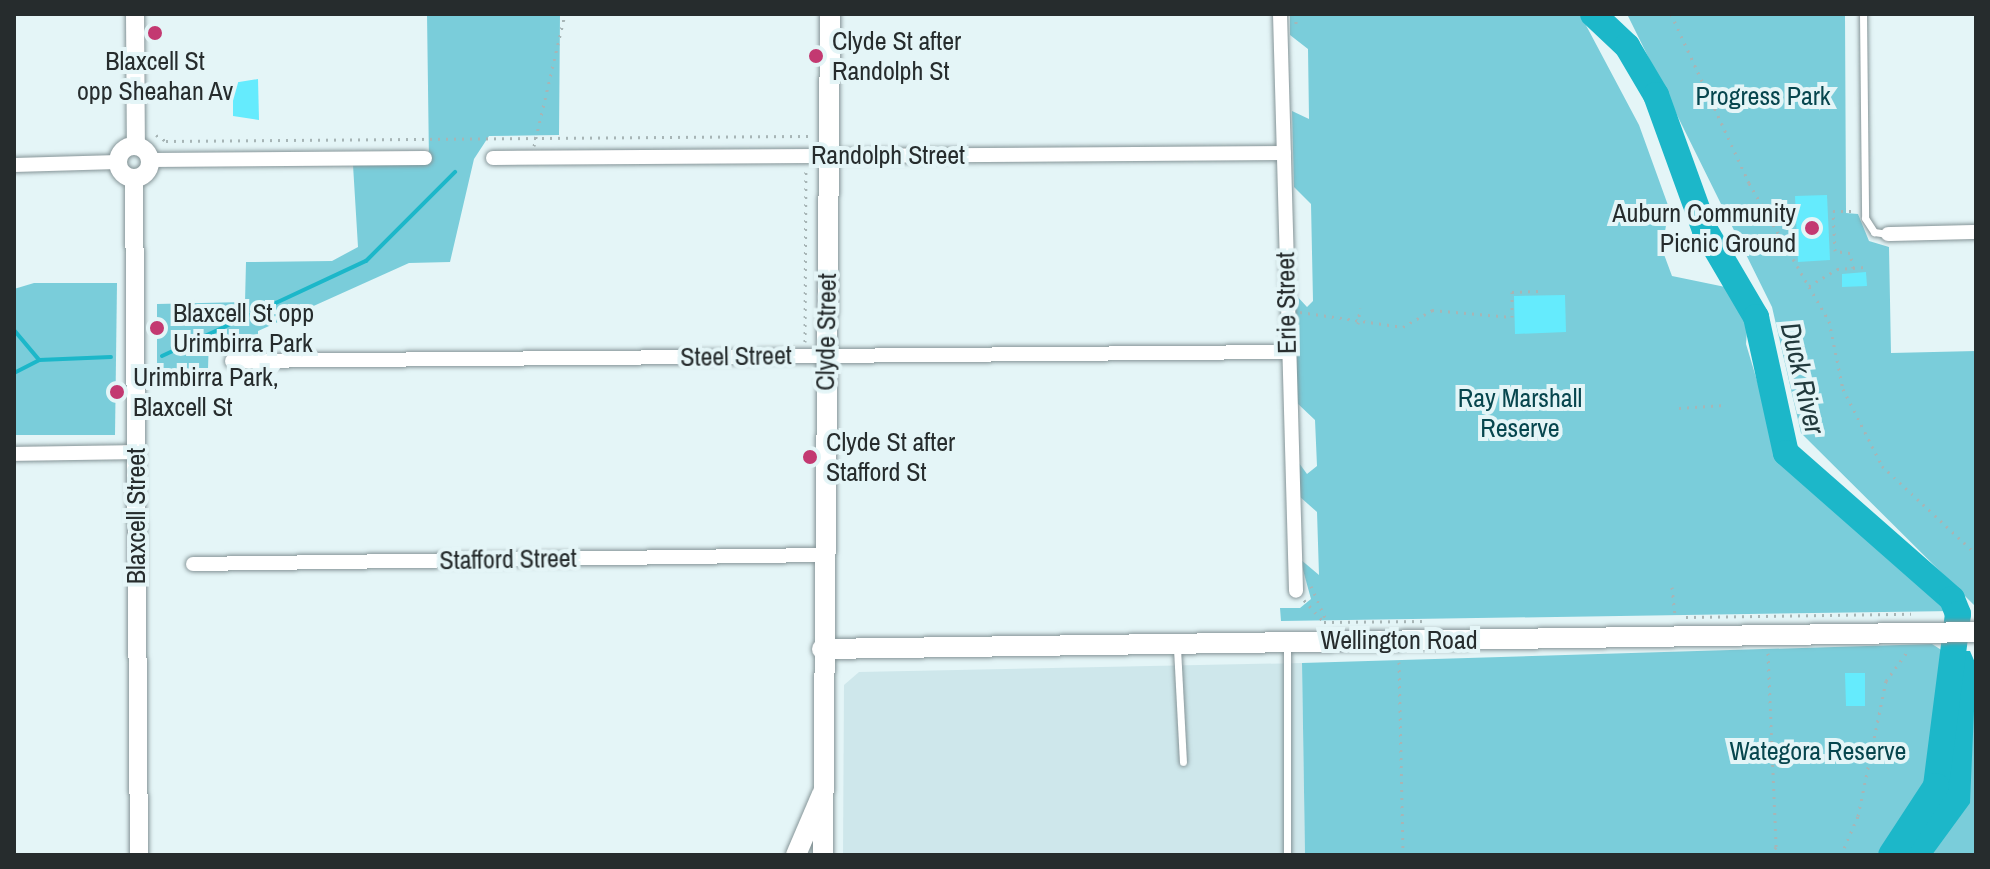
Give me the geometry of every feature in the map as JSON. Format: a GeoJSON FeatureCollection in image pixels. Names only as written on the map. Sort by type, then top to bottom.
{"type":"FeatureCollection","features":[{"type":"Feature","properties":{"kind":"main road","name":"Clyde Street"},"geometry":{"type":"LineString","coordinates":[[823,855],[828,819],[822,794],[822,649],[830,14]]}},
{"type":"Feature","properties":{"kind":"main road","name":"Wellington Road"},"geometry":{"type":"LineString","coordinates":[[822,649],[1765,635],[1920,627],[1976,632]]}},
{"type":"Feature","properties":{"kind":"main road","name":"Clyde Street"},"geometry":{"type":"LineString","coordinates":[[796,855],[822,794]]}},
{"type":"Feature","properties":{"kind":"street"},"geometry":{"type":"LineString","coordinates":[[135,14],[136,146],[150,160],[425,158]]}},
{"type":"Feature","properties":{"kind":"street","name":"Erie Street"},"geometry":{"type":"LineString","coordinates":[[1280,14],[1296,591]]}},
{"type":"Feature","properties":{"kind":"street"},"geometry":{"type":"LineString","coordinates":[[14,165],[118,162],[136,146]]}},
{"type":"Feature","properties":{"kind":"street","name":"Randolph Street"},"geometry":{"type":"LineString","coordinates":[[493,158],[1284,153]]}},
{"type":"Feature","properties":{"kind":"street"},"geometry":{"type":"LineString","coordinates":[[118,162],[134,178],[150,160]]}},
{"type":"Feature","properties":{"kind":"street","name":"Blaxcell Street"},"geometry":{"type":"LineString","coordinates":[[134,178],[139,855]]}},
{"type":"Feature","properties":{"kind":"street"},"geometry":{"type":"LineString","coordinates":[[1888,234],[1976,232]]}},
{"type":"Feature","properties":{"kind":"street","name":"Steel Street"},"geometry":{"type":"LineString","coordinates":[[232,361],[1287,352]]}},
{"type":"Feature","properties":{"kind":"street"},"geometry":{"type":"LineString","coordinates":[[14,454],[136,452]]}},
{"type":"Feature","properties":{"kind":"street","name":"Stafford Street"},"geometry":{"type":"LineString","coordinates":[[193,564],[823,555]]}},
{"type":"Feature","properties":{"kind":"lane"},"geometry":{"type":"LineString","coordinates":[[1863,14],[1865,211],[1869,228],[1888,234]]}},
{"type":"Feature","properties":{"kind":"lane"},"geometry":{"type":"LineString","coordinates":[[1287,640],[1287,855]]}},
{"type":"Feature","properties":{"kind":"lane"},"geometry":{"type":"LineString","coordinates":[[1177,646],[1183,762]]}},
{"type":"Feature","properties":{"kind":"path"},"geometry":{"type":"LineString","coordinates":[[531,158],[565,14]]}},
{"type":"Feature","properties":{"kind":"path"},"geometry":{"type":"LineString","coordinates":[[1671,14],[1749,183],[1829,321],[1843,389],[1882,466],[1976,554]]}},
{"type":"Feature","properties":{"kind":"path"},"geometry":{"type":"LineString","coordinates":[[156,135],[166,141],[808,136]]}},
{"type":"Feature","properties":{"kind":"path"},"geometry":{"type":"LineString","coordinates":[[805,346],[806,171]]}},
{"type":"Feature","properties":{"kind":"path"},"geometry":{"type":"LineString","coordinates":[[1853,268],[1850,253],[1835,251],[1833,211],[1865,211]]}},
{"type":"Feature","properties":{"kind":"path"},"geometry":{"type":"LineString","coordinates":[[1809,286],[1837,269],[1865,267]]}},
{"type":"Feature","properties":{"kind":"path"},"geometry":{"type":"LineString","coordinates":[[1300,312],[1358,324],[1403,327],[1442,309],[1512,317],[1512,292],[1538,291]]}},
{"type":"Feature","properties":{"kind":"path"},"geometry":{"type":"LineString","coordinates":[[1358,324],[1360,308]]}},
{"type":"Feature","properties":{"kind":"path"},"geometry":{"type":"LineString","coordinates":[[1679,408],[1724,405]]}},
{"type":"Feature","properties":{"kind":"path"},"geometry":{"type":"LineString","coordinates":[[1309,577],[1327,622]]}},
{"type":"Feature","properties":{"kind":"path"},"geometry":{"type":"LineString","coordinates":[[1672,587],[1675,618]]}},
{"type":"Feature","properties":{"kind":"path"},"geometry":{"type":"LineString","coordinates":[[1296,591],[1327,622],[1434,621]]}},
{"type":"Feature","properties":{"kind":"path"},"geometry":{"type":"LineString","coordinates":[[1660,618],[1920,627],[1882,695],[1858,816],[1841,855]]}},
{"type":"Feature","properties":{"kind":"path"},"geometry":{"type":"LineString","coordinates":[[1765,635],[1773,706],[1776,847],[1770,855]]}},
{"type":"Feature","properties":{"kind":"path"},"geometry":{"type":"LineString","coordinates":[[1399,662],[1403,855]]}},
{"type":"Feature","properties":{"kind":"shaded area"},"geometry":{"type":"Polygon","coordinates":[[[1958,651],[1970,651],[1976,665],[1970,803],[1932,855],[1895,855],[1939,791],[1958,651]]]}},
{"type":"Feature","properties":{"kind":"shaded area"},"geometry":{"type":"Polygon","coordinates":[[[1302,663],[1305,855],[843,855],[844,685],[859,672],[1302,663]]]}},
{"type":"Feature","properties":{"kind":"green space"},"geometry":{"type":"Polygon","coordinates":[[[427,14],[560,14],[559,135],[489,136],[474,159],[450,262],[409,263],[258,331],[258,346],[235,335],[209,336],[208,369],[157,381],[157,304],[245,302],[246,262],[332,261],[358,247],[353,165],[429,162],[427,14]]]}},
{"type":"Feature","properties":{"kind":"green space","name":"Ray Marshall Reserve"},"geometry":{"type":"Polygon","coordinates":[[[1290,14],[1580,14],[1639,125],[1669,208],[1662,249],[1672,276],[1735,289],[1748,316],[1746,344],[1779,454],[1953,611],[1281,621],[1280,608],[1300,608],[1311,599],[1300,559],[1319,575],[1317,512],[1299,496],[1299,463],[1307,474],[1317,466],[1315,420],[1296,402],[1295,294],[1307,307],[1313,301],[1311,204],[1294,187],[1292,111],[1309,119],[1308,49],[1290,35],[1290,14]]]}},
{"type":"Feature","properties":{"kind":"green space","name":"Progress Park"},"geometry":{"type":"Polygon","coordinates":[[[1627,14],[1845,14],[1846,213],[1858,214],[1869,241],[1889,247],[1891,353],[1976,351],[1976,607],[1801,433],[1772,307],[1627,14]]]}},
{"type":"Feature","properties":{"kind":"green space"},"geometry":{"type":"Polygon","coordinates":[[[34,283],[117,283],[115,435],[14,435],[14,289],[34,283]]]}},
{"type":"Feature","properties":{"kind":"green space","name":"Wategora Reserve"},"geometry":{"type":"Polygon","coordinates":[[[1932,644],[1943,651],[1957,797],[1969,663],[1976,663],[1976,855],[1305,855],[1302,663],[1932,644]]]}},
{"type":"Feature","properties":{"kind":"building"},"geometry":{"type":"Polygon","coordinates":[[[258,79],[259,120],[233,116],[233,83],[258,79]]]}},
{"type":"Feature","properties":{"kind":"building","name":"Auburn Community Picnic Ground"},"geometry":{"type":"Polygon","coordinates":[[[1827,195],[1830,260],[1798,262],[1795,196],[1827,195]]]}},
{"type":"Feature","properties":{"kind":"building"},"geometry":{"type":"Polygon","coordinates":[[[1866,272],[1867,286],[1842,287],[1842,274],[1866,272]]]}},
{"type":"Feature","properties":{"kind":"building"},"geometry":{"type":"Polygon","coordinates":[[[1565,295],[1566,332],[1515,334],[1514,296],[1565,295]]]}},
{"type":"Feature","properties":{"kind":"building"},"geometry":{"type":"Polygon","coordinates":[[[1845,673],[1865,673],[1865,706],[1846,706],[1845,673]]]}},
{"type":"Feature","properties":{"kind":"waterway","name":"Duck River"},"geometry":{"type":"LineString","coordinates":[[1593,14],[1627,46],[1656,95],[1705,230],[1756,317],[1786,453],[1952,599],[1958,614],[1936,786],[1891,855]]}},
{"type":"Feature","properties":{"kind":"waterway"},"geometry":{"type":"LineString","coordinates":[[162,356],[366,261],[455,172]]}},
{"type":"Feature","properties":{"kind":"waterway"},"geometry":{"type":"LineString","coordinates":[[14,330],[38,359]]}},
{"type":"Feature","properties":{"kind":"waterway"},"geometry":{"type":"LineString","coordinates":[[14,373],[39,360],[111,357]]}},
{"type":"Feature","properties":{"kind":"place","name":"Blaxcell St opp Sheahan Av"},"geometry":{"type":"Point","coordinates":[155,33]}},
{"type":"Feature","properties":{"kind":"place","name":"Clyde St after Randolph St"},"geometry":{"type":"Point","coordinates":[816,56]}},
{"type":"Feature","properties":{"kind":"place","name":"Auburn Community Picnic Ground"},"geometry":{"type":"Point","coordinates":[1812,228]}},
{"type":"Feature","properties":{"kind":"place","name":"Blaxcell St opp Urimbirra Park"},"geometry":{"type":"Point","coordinates":[157,328]}},
{"type":"Feature","properties":{"kind":"place","name":"Urimbirra Park, Blaxcell St"},"geometry":{"type":"Point","coordinates":[117,392]}},
{"type":"Feature","properties":{"kind":"place","name":"Clyde St after Stafford St"},"geometry":{"type":"Point","coordinates":[810,457]}}]}
